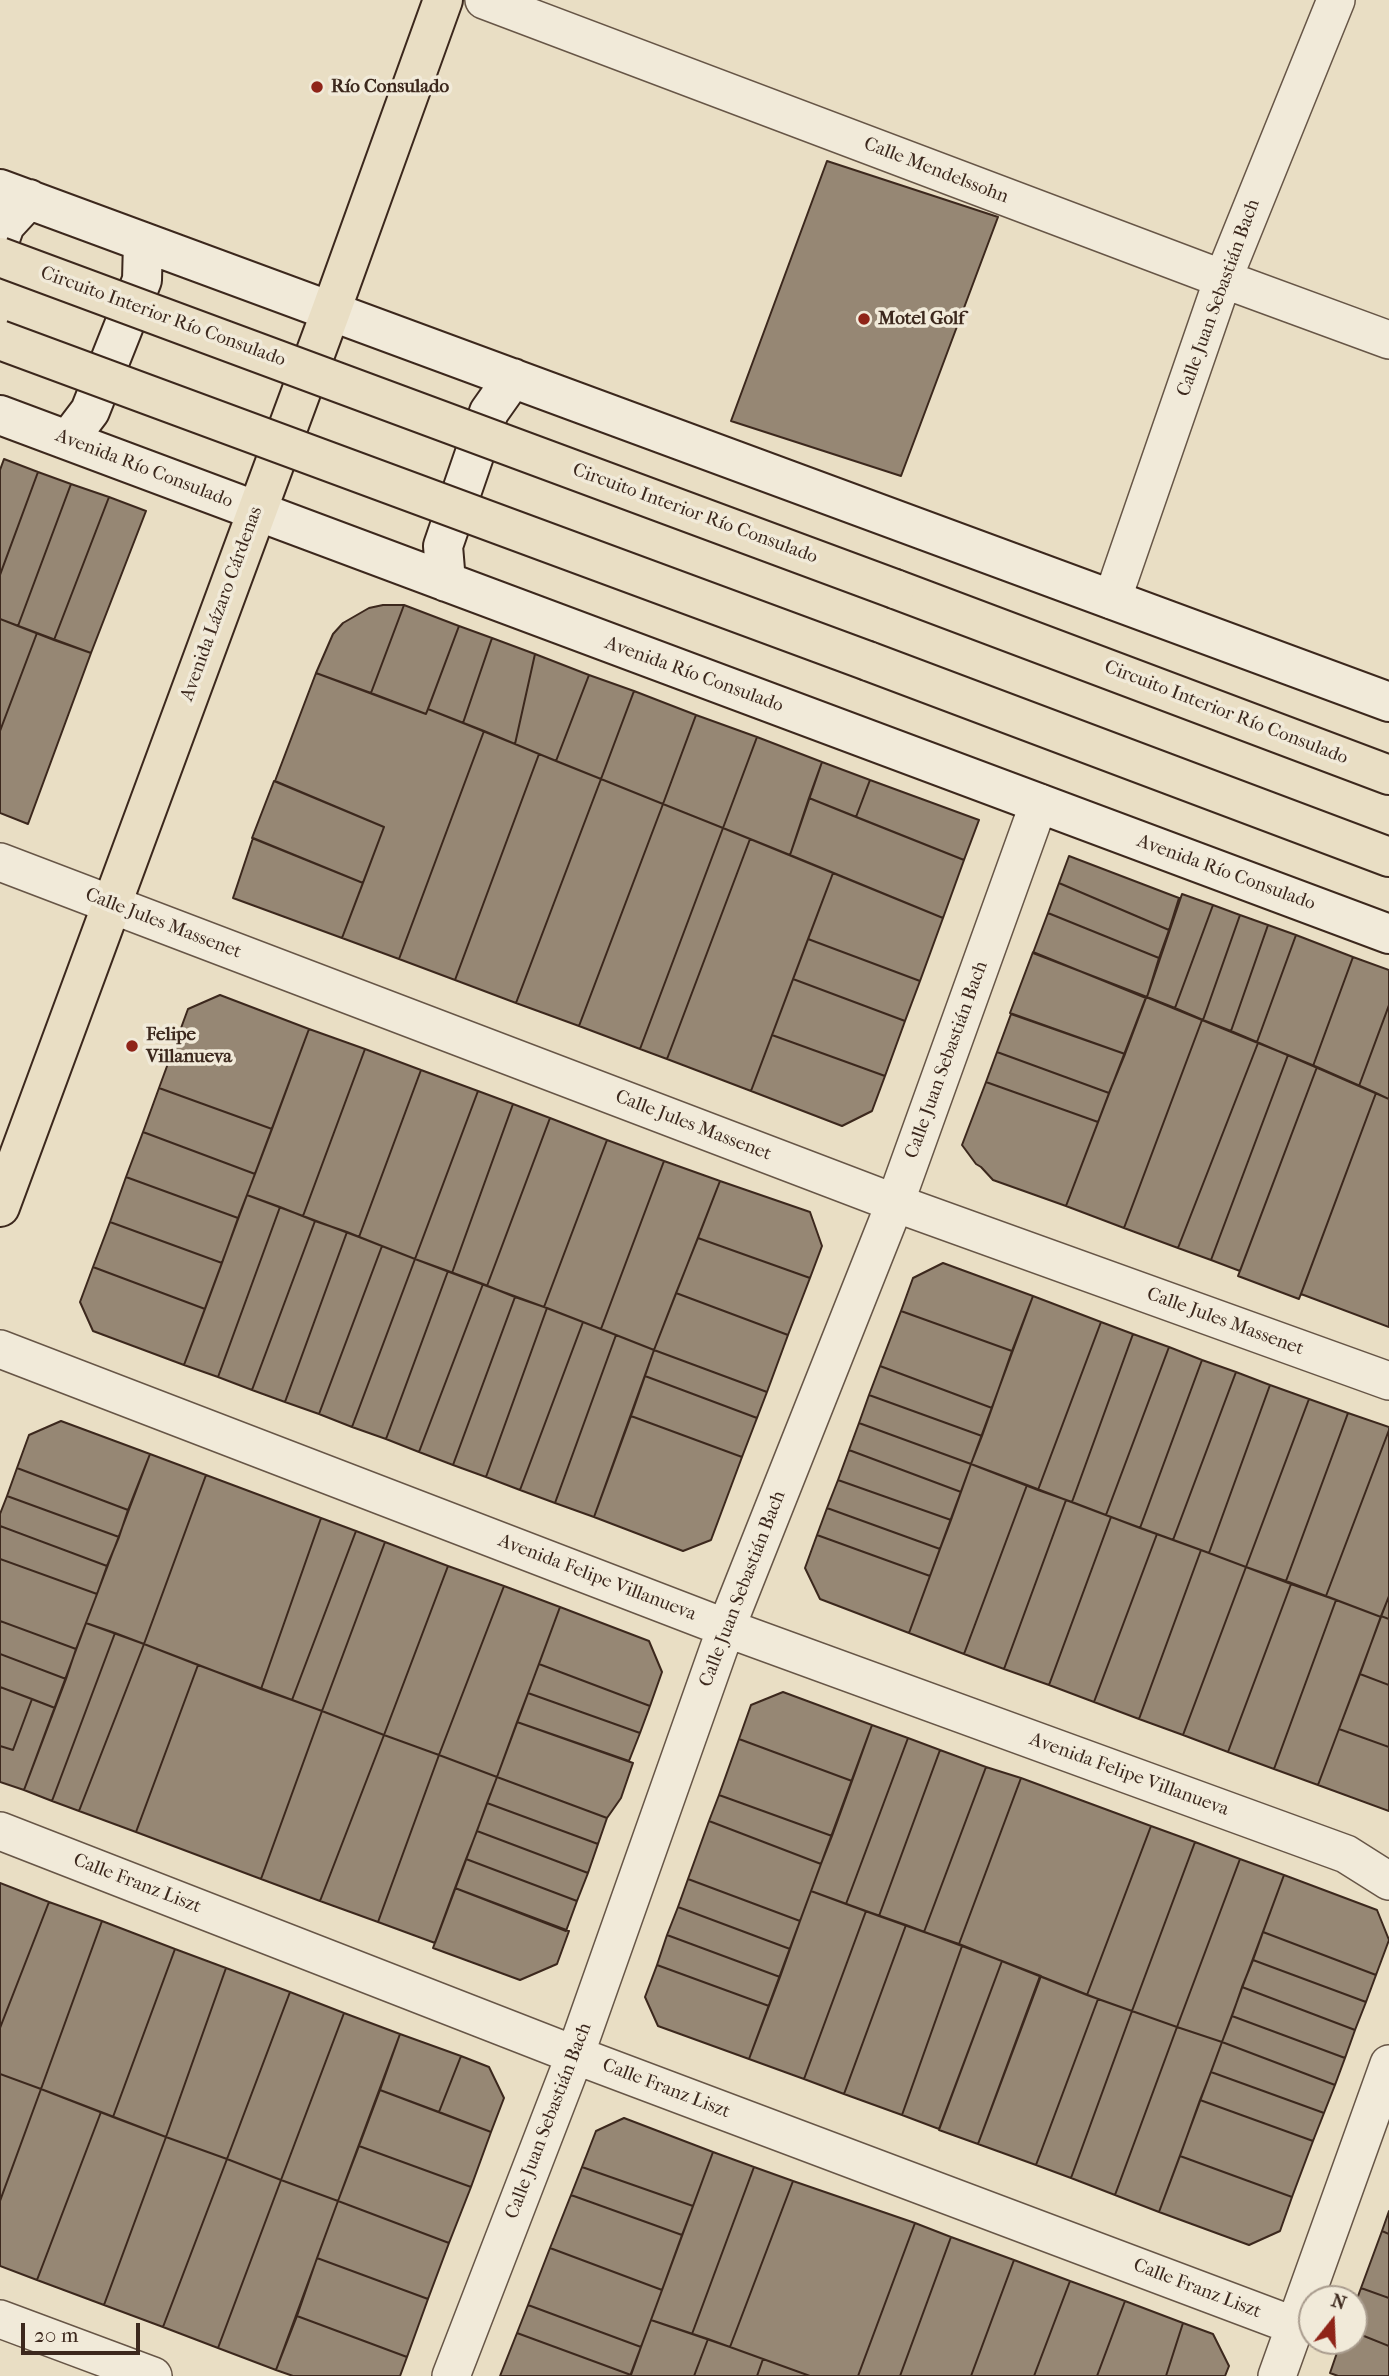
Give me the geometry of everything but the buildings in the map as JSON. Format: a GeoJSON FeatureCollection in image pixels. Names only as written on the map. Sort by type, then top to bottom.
{"type":"FeatureCollection","features":[{"type":"Feature","properties":{"kind":"main road","name":"Avenida Lázaro Cárdenas"},"geometry":{"type":"LineString","coordinates":[[0,1207],[443,0]]}},
{"type":"Feature","properties":{"kind":"main road"},"geometry":{"type":"LineString","coordinates":[[0,239],[15,194],[1389,702]]}},
{"type":"Feature","properties":{"kind":"main road"},"geometry":{"type":"LineString","coordinates":[[68,440],[90,411],[142,280],[143,242]]}},
{"type":"Feature","properties":{"kind":"main road","name":"Circuito Interior Río Consulado"},"geometry":{"type":"LineString","coordinates":[[0,257],[1389,775]]}},
{"type":"Feature","properties":{"kind":"main road"},"geometry":{"type":"LineString","coordinates":[[0,340],[1389,857]]}},
{"type":"Feature","properties":{"kind":"main road"},"geometry":{"type":"LineString","coordinates":[[446,582],[443,546],[489,412],[513,378]]}},
{"type":"Feature","properties":{"kind":"main road","name":"Avenida Río Consulado"},"geometry":{"type":"LineString","coordinates":[[0,415],[1389,934]]}},
{"type":"Feature","properties":{"kind":"street","name":"Calle Mendelssohn"},"geometry":{"type":"LineString","coordinates":[[484,0],[1389,340]]}},
{"type":"Feature","properties":{"kind":"street","name":"Calle Juan Sebastián Bach"},"geometry":{"type":"LineString","coordinates":[[1112,600],[1223,279],[1336,0]]}},
{"type":"Feature","properties":{"kind":"street","name":"Calle Juan Sebastián Bach"},"geometry":{"type":"LineString","coordinates":[[451,2376],[575,2055],[726,1628],[895,1203],[1039,803]]}},
{"type":"Feature","properties":{"kind":"street","name":"Calle Jules Massenet"},"geometry":{"type":"LineString","coordinates":[[0,862],[895,1203],[1389,1381]]}},
{"type":"Feature","properties":{"kind":"street","name":"Avenida Felipe Villanueva"},"geometry":{"type":"LineString","coordinates":[[0,1349],[726,1628],[1346,1854],[1389,1881]]}},
{"type":"Feature","properties":{"kind":"street","name":"Calle Franz Liszt"},"geometry":{"type":"LineString","coordinates":[[0,1831],[575,2055],[1295,2326]]}},
{"type":"Feature","properties":{"kind":"street"},"geometry":{"type":"LineString","coordinates":[[1277,2376],[1389,2064]]}},
{"type":"Feature","properties":{"kind":"street"},"geometry":{"type":"LineString","coordinates":[[0,2319],[153,2376]]}},
{"type":"Feature","properties":{"kind":"place","name":"Río Consulado"},"geometry":{"type":"Point","coordinates":[317,87]}},
{"type":"Feature","properties":{"kind":"place","name":"Motel Golf"},"geometry":{"type":"Point","coordinates":[864,319]}},
{"type":"Feature","properties":{"kind":"place","name":"Felipe Villanueva"},"geometry":{"type":"Point","coordinates":[132,1046]}}]}
